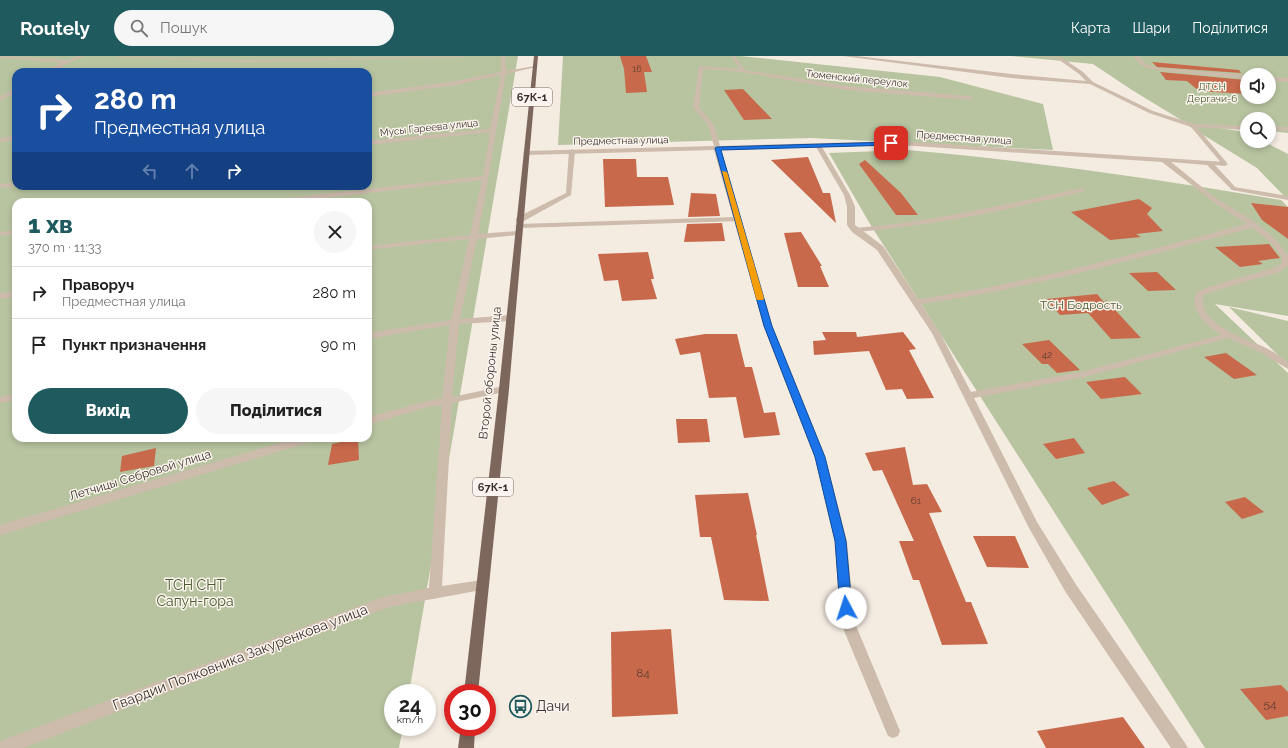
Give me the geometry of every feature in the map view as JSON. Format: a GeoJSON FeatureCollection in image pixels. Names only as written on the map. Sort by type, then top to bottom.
{"type":"FeatureCollection","features":[{"type":"Feature","properties":{"kind":"main road","name":"Второй обороны улица"},"geometry":{"type":"LineString","coordinates":[[472,684],[504,389],[536,56]]}},
{"type":"Feature","properties":{"kind":"main road"},"geometry":{"type":"LineString","coordinates":[[466,748],[467,736]]}},
{"type":"Feature","properties":{"kind":"street"},"geometry":{"type":"LineString","coordinates":[[55,68],[68,61],[83,56]]}},
{"type":"Feature","properties":{"kind":"street"},"geometry":{"type":"LineString","coordinates":[[118,56],[245,61],[463,56]]}},
{"type":"Feature","properties":{"kind":"street"},"geometry":{"type":"LineString","coordinates":[[435,592],[447,401],[455,322],[486,178],[493,130],[504,73],[503,56]]}},
{"type":"Feature","properties":{"kind":"street"},"geometry":{"type":"LineString","coordinates":[[733,56],[744,71]]}},
{"type":"Feature","properties":{"kind":"street"},"geometry":{"type":"LineString","coordinates":[[845,56],[1091,84],[1151,112],[1193,126],[1240,128]]}},
{"type":"Feature","properties":{"kind":"street"},"geometry":{"type":"LineString","coordinates":[[1040,56],[1059,58],[1081,73],[1091,84]]}},
{"type":"Feature","properties":{"kind":"street"},"geometry":{"type":"LineString","coordinates":[[1135,56],[1144,65],[1156,69],[1240,76]]}},
{"type":"Feature","properties":{"kind":"street"},"geometry":{"type":"LineString","coordinates":[[0,57],[68,61]]}},
{"type":"Feature","properties":{"kind":"street"},"geometry":{"type":"LineString","coordinates":[[372,94],[456,83],[534,67]]}},
{"type":"Feature","properties":{"kind":"street"},"geometry":{"type":"LineString","coordinates":[[744,71],[701,67],[696,108],[708,120],[716,132],[717,148],[768,326],[820,457],[841,541],[847,621],[893,730]]}},
{"type":"Feature","properties":{"kind":"street","name":"Тюменский переулок"},"geometry":{"type":"LineString","coordinates":[[744,71],[840,87],[970,98]]}},
{"type":"Feature","properties":{"kind":"street"},"geometry":{"type":"LineString","coordinates":[[1276,79],[1288,80]]}},
{"type":"Feature","properties":{"kind":"street"},"geometry":{"type":"LineString","coordinates":[[0,99],[12,92]]}},
{"type":"Feature","properties":{"kind":"street","name":"Предместная улица"},"geometry":{"type":"LineString","coordinates":[[526,152],[717,148],[818,144],[918,144],[1225,164],[1193,126]]}},
{"type":"Feature","properties":{"kind":"street"},"geometry":{"type":"LineString","coordinates":[[1276,128],[1288,129]]}},
{"type":"Feature","properties":{"kind":"street","name":"Мусы Гареева улица"},"geometry":{"type":"LineString","coordinates":[[372,143],[493,130]]}},
{"type":"Feature","properties":{"kind":"street"},"geometry":{"type":"LineString","coordinates":[[0,140],[12,138]]}},
{"type":"Feature","properties":{"kind":"street"},"geometry":{"type":"LineString","coordinates":[[818,144],[847,196],[851,207],[851,224],[855,230],[880,248],[936,333],[1033,525],[1070,587],[1180,748]]}},
{"type":"Feature","properties":{"kind":"street"},"geometry":{"type":"LineString","coordinates":[[519,226],[569,194],[572,151]]}},
{"type":"Feature","properties":{"kind":"street"},"geometry":{"type":"LineString","coordinates":[[1164,160],[1200,190],[1253,225],[1282,249],[1286,258],[1285,265],[1276,270],[1226,284],[1200,294],[1198,300],[1199,307],[1206,318],[1216,328],[1228,336],[1259,348],[1288,366]]}},
{"type":"Feature","properties":{"kind":"street"},"geometry":{"type":"LineString","coordinates":[[1209,163],[1234,189],[1288,198]]}},
{"type":"Feature","properties":{"kind":"street"},"geometry":{"type":"LineString","coordinates":[[306,198],[486,178]]}},
{"type":"Feature","properties":{"kind":"street"},"geometry":{"type":"LineString","coordinates":[[0,186],[12,184]]}},
{"type":"Feature","properties":{"kind":"street"},"geometry":{"type":"LineString","coordinates":[[855,230],[892,227],[988,210],[1082,190]]}},
{"type":"Feature","properties":{"kind":"street"},"geometry":{"type":"LineString","coordinates":[[372,248],[432,240],[474,237],[519,226],[737,218]]}},
{"type":"Feature","properties":{"kind":"street"},"geometry":{"type":"LineString","coordinates":[[915,302],[957,297],[1026,284],[1253,225]]}},
{"type":"Feature","properties":{"kind":"street"},"geometry":{"type":"LineString","coordinates":[[0,234],[12,232]]}},
{"type":"Feature","properties":{"kind":"street"},"geometry":{"type":"LineString","coordinates":[[0,296],[12,294]]}},
{"type":"Feature","properties":{"kind":"street"},"geometry":{"type":"LineString","coordinates":[[372,335],[455,322],[511,318]]}},
{"type":"Feature","properties":{"kind":"street"},"geometry":{"type":"LineString","coordinates":[[967,396],[1085,374],[1228,336]]}},
{"type":"Feature","properties":{"kind":"street"},"geometry":{"type":"LineString","coordinates":[[372,420],[427,404],[504,389]]}},
{"type":"Feature","properties":{"kind":"street"},"geometry":{"type":"LineString","coordinates":[[0,400],[12,398]]}},
{"type":"Feature","properties":{"kind":"street","name":"Летчицы Себровой улица"},"geometry":{"type":"LineString","coordinates":[[0,530],[297,442]]}},
{"type":"Feature","properties":{"kind":"street","name":"Гвардии Полковника Закуренкова улица"},"geometry":{"type":"LineString","coordinates":[[3,748],[388,601],[482,585]]}},
{"type":"Feature","properties":{"kind":"green space","name":"ТСН СНТ Сапун-гора"},"geometry":{"type":"Polygon","coordinates":[[[0,56],[518,56],[411,684],[384,684],[384,736],[401,736],[399,748],[0,748],[0,56]]]}},
{"type":"Feature","properties":{"kind":"green space"},"geometry":{"type":"Polygon","coordinates":[[[563,56],[740,56],[940,77],[1043,104],[1053,150],[811,138],[558,145],[563,56]]]}},
{"type":"Feature","properties":{"kind":"green space","name":"ДТСН Дергачи-6"},"geometry":{"type":"Polygon","coordinates":[[[1011,56],[1288,56],[1288,133],[1276,132],[1276,112],[1240,112],[1240,129],[1213,127],[1240,131],[1240,148],[1276,148],[1288,154],[1288,200],[1257,168],[1093,64],[1011,56]]]}},
{"type":"Feature","properties":{"kind":"green space","name":"ТСН Бодрость"},"geometry":{"type":"Polygon","coordinates":[[[907,150],[1048,165],[1188,185],[1281,200],[1288,207],[1288,316],[1215,304],[1288,373],[1288,748],[1205,748],[870,224],[829,153],[907,150]]]}},
{"type":"Feature","properties":{"kind":"green space"},"geometry":{"type":"Polygon","coordinates":[[[1229,307],[1288,321],[1288,365],[1229,307]]]}},
{"type":"Feature","properties":{"kind":"building"},"geometry":{"type":"Polygon","coordinates":[[[620,56],[646,56],[652,72],[644,72],[647,92],[626,93],[624,69],[620,56]]]}},
{"type":"Feature","properties":{"kind":"building"},"geometry":{"type":"Polygon","coordinates":[[[1152,62],[1239,70],[1240,73],[1157,67],[1152,62]]]}},
{"type":"Feature","properties":{"kind":"building"},"geometry":{"type":"Polygon","coordinates":[[[1160,72],[1240,79],[1240,94],[1199,91],[1187,81],[1166,80],[1160,72]]]}},
{"type":"Feature","properties":{"kind":"building"},"geometry":{"type":"Polygon","coordinates":[[[743,89],[772,119],[744,120],[724,90],[743,89]]]}},
{"type":"Feature","properties":{"kind":"building"},"geometry":{"type":"Polygon","coordinates":[[[808,157],[823,193],[830,193],[836,223],[771,160],[808,157]]]}},
{"type":"Feature","properties":{"kind":"building"},"geometry":{"type":"Polygon","coordinates":[[[603,159],[636,159],[637,177],[668,177],[674,205],[605,207],[603,159]]]}},
{"type":"Feature","properties":{"kind":"building"},"geometry":{"type":"Polygon","coordinates":[[[865,160],[901,193],[918,215],[896,215],[859,164],[865,160]]]}},
{"type":"Feature","properties":{"kind":"building"},"geometry":{"type":"Polygon","coordinates":[[[691,193],[716,194],[720,216],[688,217],[691,193]]]}},
{"type":"Feature","properties":{"kind":"building"},"geometry":{"type":"Polygon","coordinates":[[[1139,199],[1152,208],[1147,214],[1163,231],[1136,234],[1141,237],[1110,240],[1071,212],[1139,199]]]}},
{"type":"Feature","properties":{"kind":"building"},"geometry":{"type":"Polygon","coordinates":[[[1251,203],[1288,207],[1288,239],[1262,220],[1251,203]]]}},
{"type":"Feature","properties":{"kind":"building"},"geometry":{"type":"Polygon","coordinates":[[[722,223],[725,241],[684,242],[687,224],[722,223]]]}},
{"type":"Feature","properties":{"kind":"building"},"geometry":{"type":"Polygon","coordinates":[[[801,232],[822,266],[820,266],[829,287],[798,287],[784,233],[801,232]]]}},
{"type":"Feature","properties":{"kind":"building"},"geometry":{"type":"Polygon","coordinates":[[[1269,244],[1280,258],[1258,261],[1263,264],[1240,267],[1215,247],[1269,244]]]}},
{"type":"Feature","properties":{"kind":"building"},"geometry":{"type":"Polygon","coordinates":[[[648,252],[654,279],[651,279],[657,299],[622,301],[618,280],[604,281],[598,254],[648,252]]]}},
{"type":"Feature","properties":{"kind":"building"},"geometry":{"type":"Polygon","coordinates":[[[1157,272],[1176,290],[1148,291],[1129,273],[1157,272]]]}},
{"type":"Feature","properties":{"kind":"building"},"geometry":{"type":"Polygon","coordinates":[[[1097,294],[1108,307],[1105,299],[1141,338],[1111,339],[1088,313],[1060,315],[1046,299],[1097,294]]]}},
{"type":"Feature","properties":{"kind":"building"},"geometry":{"type":"Polygon","coordinates":[[[822,332],[856,332],[857,337],[903,332],[916,349],[909,350],[934,398],[907,399],[902,389],[886,390],[869,351],[814,355],[813,341],[826,340],[822,332]]]}},
{"type":"Feature","properties":{"kind":"building"},"geometry":{"type":"Polygon","coordinates":[[[705,334],[737,334],[745,367],[752,367],[764,413],[775,412],[780,435],[744,438],[736,397],[709,398],[700,352],[680,355],[675,339],[705,334]]]}},
{"type":"Feature","properties":{"kind":"building"},"geometry":{"type":"Polygon","coordinates":[[[1049,340],[1080,370],[1057,373],[1048,364],[1042,364],[1022,344],[1049,340]]]}},
{"type":"Feature","properties":{"kind":"building"},"geometry":{"type":"Polygon","coordinates":[[[1226,353],[1257,375],[1234,379],[1204,357],[1226,353]]]}},
{"type":"Feature","properties":{"kind":"building"},"geometry":{"type":"Polygon","coordinates":[[[1125,377],[1142,394],[1101,399],[1086,382],[1125,377]]]}},
{"type":"Feature","properties":{"kind":"building"},"geometry":{"type":"Polygon","coordinates":[[[676,419],[707,419],[710,442],[678,443],[676,419]]]}},
{"type":"Feature","properties":{"kind":"building"},"geometry":{"type":"Polygon","coordinates":[[[1074,438],[1085,453],[1056,459],[1043,444],[1074,438]]]}},
{"type":"Feature","properties":{"kind":"building"},"geometry":{"type":"Polygon","coordinates":[[[341,442],[358,442],[359,460],[328,465],[332,444],[341,442]]]}},
{"type":"Feature","properties":{"kind":"building"},"geometry":{"type":"Polygon","coordinates":[[[905,447],[913,485],[927,484],[942,512],[929,513],[966,602],[971,602],[988,644],[942,645],[919,580],[913,580],[899,541],[914,541],[882,470],[873,471],[865,453],[905,447]]]}},
{"type":"Feature","properties":{"kind":"building"},"geometry":{"type":"Polygon","coordinates":[[[156,448],[154,466],[120,472],[122,456],[156,448]]]}},
{"type":"Feature","properties":{"kind":"building"},"geometry":{"type":"Polygon","coordinates":[[[1114,481],[1130,495],[1102,505],[1087,488],[1114,481]]]}},
{"type":"Feature","properties":{"kind":"building"},"geometry":{"type":"Polygon","coordinates":[[[748,493],[769,601],[724,600],[711,537],[700,537],[695,495],[748,493]]]}},
{"type":"Feature","properties":{"kind":"building"},"geometry":{"type":"Polygon","coordinates":[[[1245,497],[1264,512],[1242,519],[1225,502],[1245,497]]]}},
{"type":"Feature","properties":{"kind":"building"},"geometry":{"type":"Polygon","coordinates":[[[973,536],[1015,536],[1029,568],[987,567],[973,536]]]}},
{"type":"Feature","properties":{"kind":"building"},"geometry":{"type":"Polygon","coordinates":[[[671,629],[678,714],[612,717],[611,632],[671,629]]]}},
{"type":"Feature","properties":{"kind":"building"},"geometry":{"type":"Polygon","coordinates":[[[1281,685],[1288,692],[1288,716],[1266,720],[1240,689],[1281,685]]]}},
{"type":"Feature","properties":{"kind":"building"},"geometry":{"type":"Polygon","coordinates":[[[1123,717],[1145,748],[1046,748],[1037,731],[1123,717]]]}},
{"type":"Feature","properties":{"kind":"slow traffic"},"geometry":{"type":"LineString","coordinates":[[724,172],[760,298]]}},
{"type":"Feature","properties":{"kind":"place","name":"Дачи"},"geometry":{"type":"Point","coordinates":[521,706]}},
{"type":"Feature","properties":{"kind":"route"},"geometry":{"type":"LineString","coordinates":[[846,608],[841,541],[820,457],[768,326],[717,148],[891,143]]}}]}
